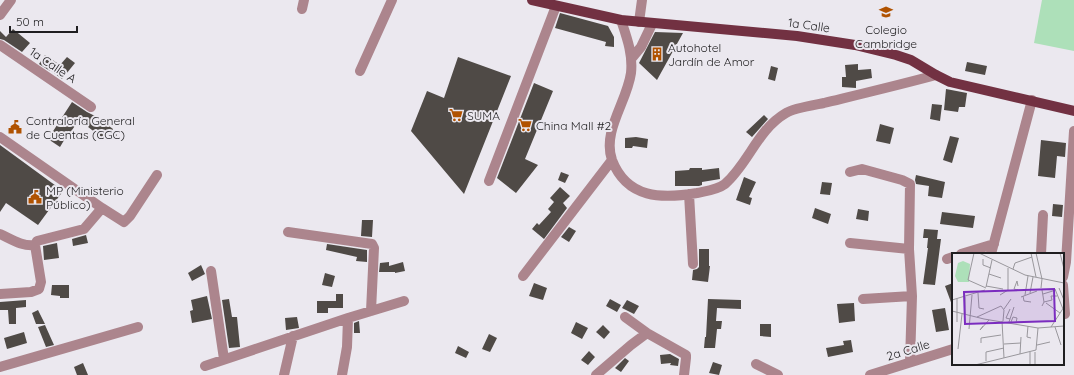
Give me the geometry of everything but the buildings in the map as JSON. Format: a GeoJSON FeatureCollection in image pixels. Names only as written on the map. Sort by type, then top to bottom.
{"type":"FeatureCollection","features":[{"type":"Feature","properties":{"kind":"main road","name":"1a Calle"},"geometry":{"type":"LineString","coordinates":[[532,0],[621,20],[797,36],[855,45],[911,60],[950,82],[1074,111]]}},
{"type":"Feature","properties":{"kind":"street"},"geometry":{"type":"LineString","coordinates":[[0,15],[11,0]]}},
{"type":"Feature","properties":{"kind":"street"},"geometry":{"type":"LineString","coordinates":[[360,71],[392,0]]}},
{"type":"Feature","properties":{"kind":"street"},"geometry":{"type":"LineString","coordinates":[[639,22],[642,0]]}},
{"type":"Feature","properties":{"kind":"street"},"geometry":{"type":"LineString","coordinates":[[489,181],[556,6]]}},
{"type":"Feature","properties":{"kind":"street"},"geometry":{"type":"LineString","coordinates":[[621,20],[630,46],[631,73],[627,89],[610,133],[612,160],[628,184],[638,191],[648,195],[660,196],[689,194],[713,190],[724,185],[733,176],[766,129],[787,112],[936,75]]}},
{"type":"Feature","properties":{"kind":"street"},"geometry":{"type":"LineString","coordinates":[[631,59],[641,46],[652,24]]}},
{"type":"Feature","properties":{"kind":"street","name":"1a Calle A"},"geometry":{"type":"LineString","coordinates":[[0,45],[90,107]]}},
{"type":"Feature","properties":{"kind":"street"},"geometry":{"type":"LineString","coordinates":[[991,253],[1032,100]]}},
{"type":"Feature","properties":{"kind":"street"},"geometry":{"type":"LineString","coordinates":[[1064,272],[1066,262],[1074,131]]}},
{"type":"Feature","properties":{"kind":"street"},"geometry":{"type":"LineString","coordinates":[[0,136],[124,222],[130,216],[158,175]]}},
{"type":"Feature","properties":{"kind":"street"},"geometry":{"type":"LineString","coordinates":[[523,276],[612,160]]}},
{"type":"Feature","properties":{"kind":"street"},"geometry":{"type":"LineString","coordinates":[[850,172],[862,169],[902,180],[910,184],[909,249],[912,296],[910,362]]}},
{"type":"Feature","properties":{"kind":"street"},"geometry":{"type":"LineString","coordinates":[[689,194],[693,264]]}},
{"type":"Feature","properties":{"kind":"street"},"geometry":{"type":"LineString","coordinates":[[0,234],[24,245],[35,245],[37,241],[43,239],[84,229],[102,208]]}},
{"type":"Feature","properties":{"kind":"street"},"geometry":{"type":"LineString","coordinates":[[1041,253],[1043,214]]}},
{"type":"Feature","properties":{"kind":"street"},"geometry":{"type":"LineString","coordinates":[[288,232],[372,244],[374,248],[370,311]]}},
{"type":"Feature","properties":{"kind":"street"},"geometry":{"type":"LineString","coordinates":[[850,242],[909,249]]}},
{"type":"Feature","properties":{"kind":"street"},"geometry":{"type":"LineString","coordinates":[[964,253],[994,244]]}},
{"type":"Feature","properties":{"kind":"street"},"geometry":{"type":"LineString","coordinates":[[0,294],[39,290],[41,282],[35,245]]}},
{"type":"Feature","properties":{"kind":"street"},"geometry":{"type":"LineString","coordinates":[[212,271],[224,359]]}},
{"type":"Feature","properties":{"kind":"street"},"geometry":{"type":"LineString","coordinates":[[1064,292],[1067,313]]}},
{"type":"Feature","properties":{"kind":"street"},"geometry":{"type":"LineString","coordinates":[[863,299],[912,296]]}},
{"type":"Feature","properties":{"kind":"street"},"geometry":{"type":"LineString","coordinates":[[205,366],[292,336],[404,301]]}},
{"type":"Feature","properties":{"kind":"street"},"geometry":{"type":"LineString","coordinates":[[625,317],[647,333],[686,355],[684,375]]}},
{"type":"Feature","properties":{"kind":"street"},"geometry":{"type":"LineString","coordinates":[[342,375],[347,347],[348,318]]}},
{"type":"Feature","properties":{"kind":"street"},"geometry":{"type":"LineString","coordinates":[[0,367],[138,327]]}},
{"type":"Feature","properties":{"kind":"street"},"geometry":{"type":"LineString","coordinates":[[596,375],[631,344],[647,333]]}},
{"type":"Feature","properties":{"kind":"street"},"geometry":{"type":"LineString","coordinates":[[284,375],[292,336]]}},
{"type":"Feature","properties":{"kind":"street","name":"2a Calle"},"geometry":{"type":"LineString","coordinates":[[870,375],[952,349]]}},
{"type":"Feature","properties":{"kind":"street"},"geometry":{"type":"LineString","coordinates":[[756,364],[778,375]]}},
{"type":"Feature","properties":{"kind":"green space"},"geometry":{"type":"Polygon","coordinates":[[[1042,0],[1074,0],[1074,51],[1034,43],[1042,0]]]}},
{"type":"Feature","properties":{"kind":"place","name":"Colegio Cambridge"},"geometry":{"type":"Point","coordinates":[886,12]}},
{"type":"Feature","properties":{"kind":"place","name":"Autohotel Jardín de Amor"},"geometry":{"type":"Point","coordinates":[657,54]}},
{"type":"Feature","properties":{"kind":"place","name":"SUMA"},"geometry":{"type":"Point","coordinates":[456,115]}},
{"type":"Feature","properties":{"kind":"place","name":"China Mall #2"},"geometry":{"type":"Point","coordinates":[525,125]}},
{"type":"Feature","properties":{"kind":"place","name":"Contraloría General de Cuentas (CGC)"},"geometry":{"type":"Point","coordinates":[15,127]}},
{"type":"Feature","properties":{"kind":"place","name":"MP (Ministerio Público)"},"geometry":{"type":"Point","coordinates":[35,197]}}]}
